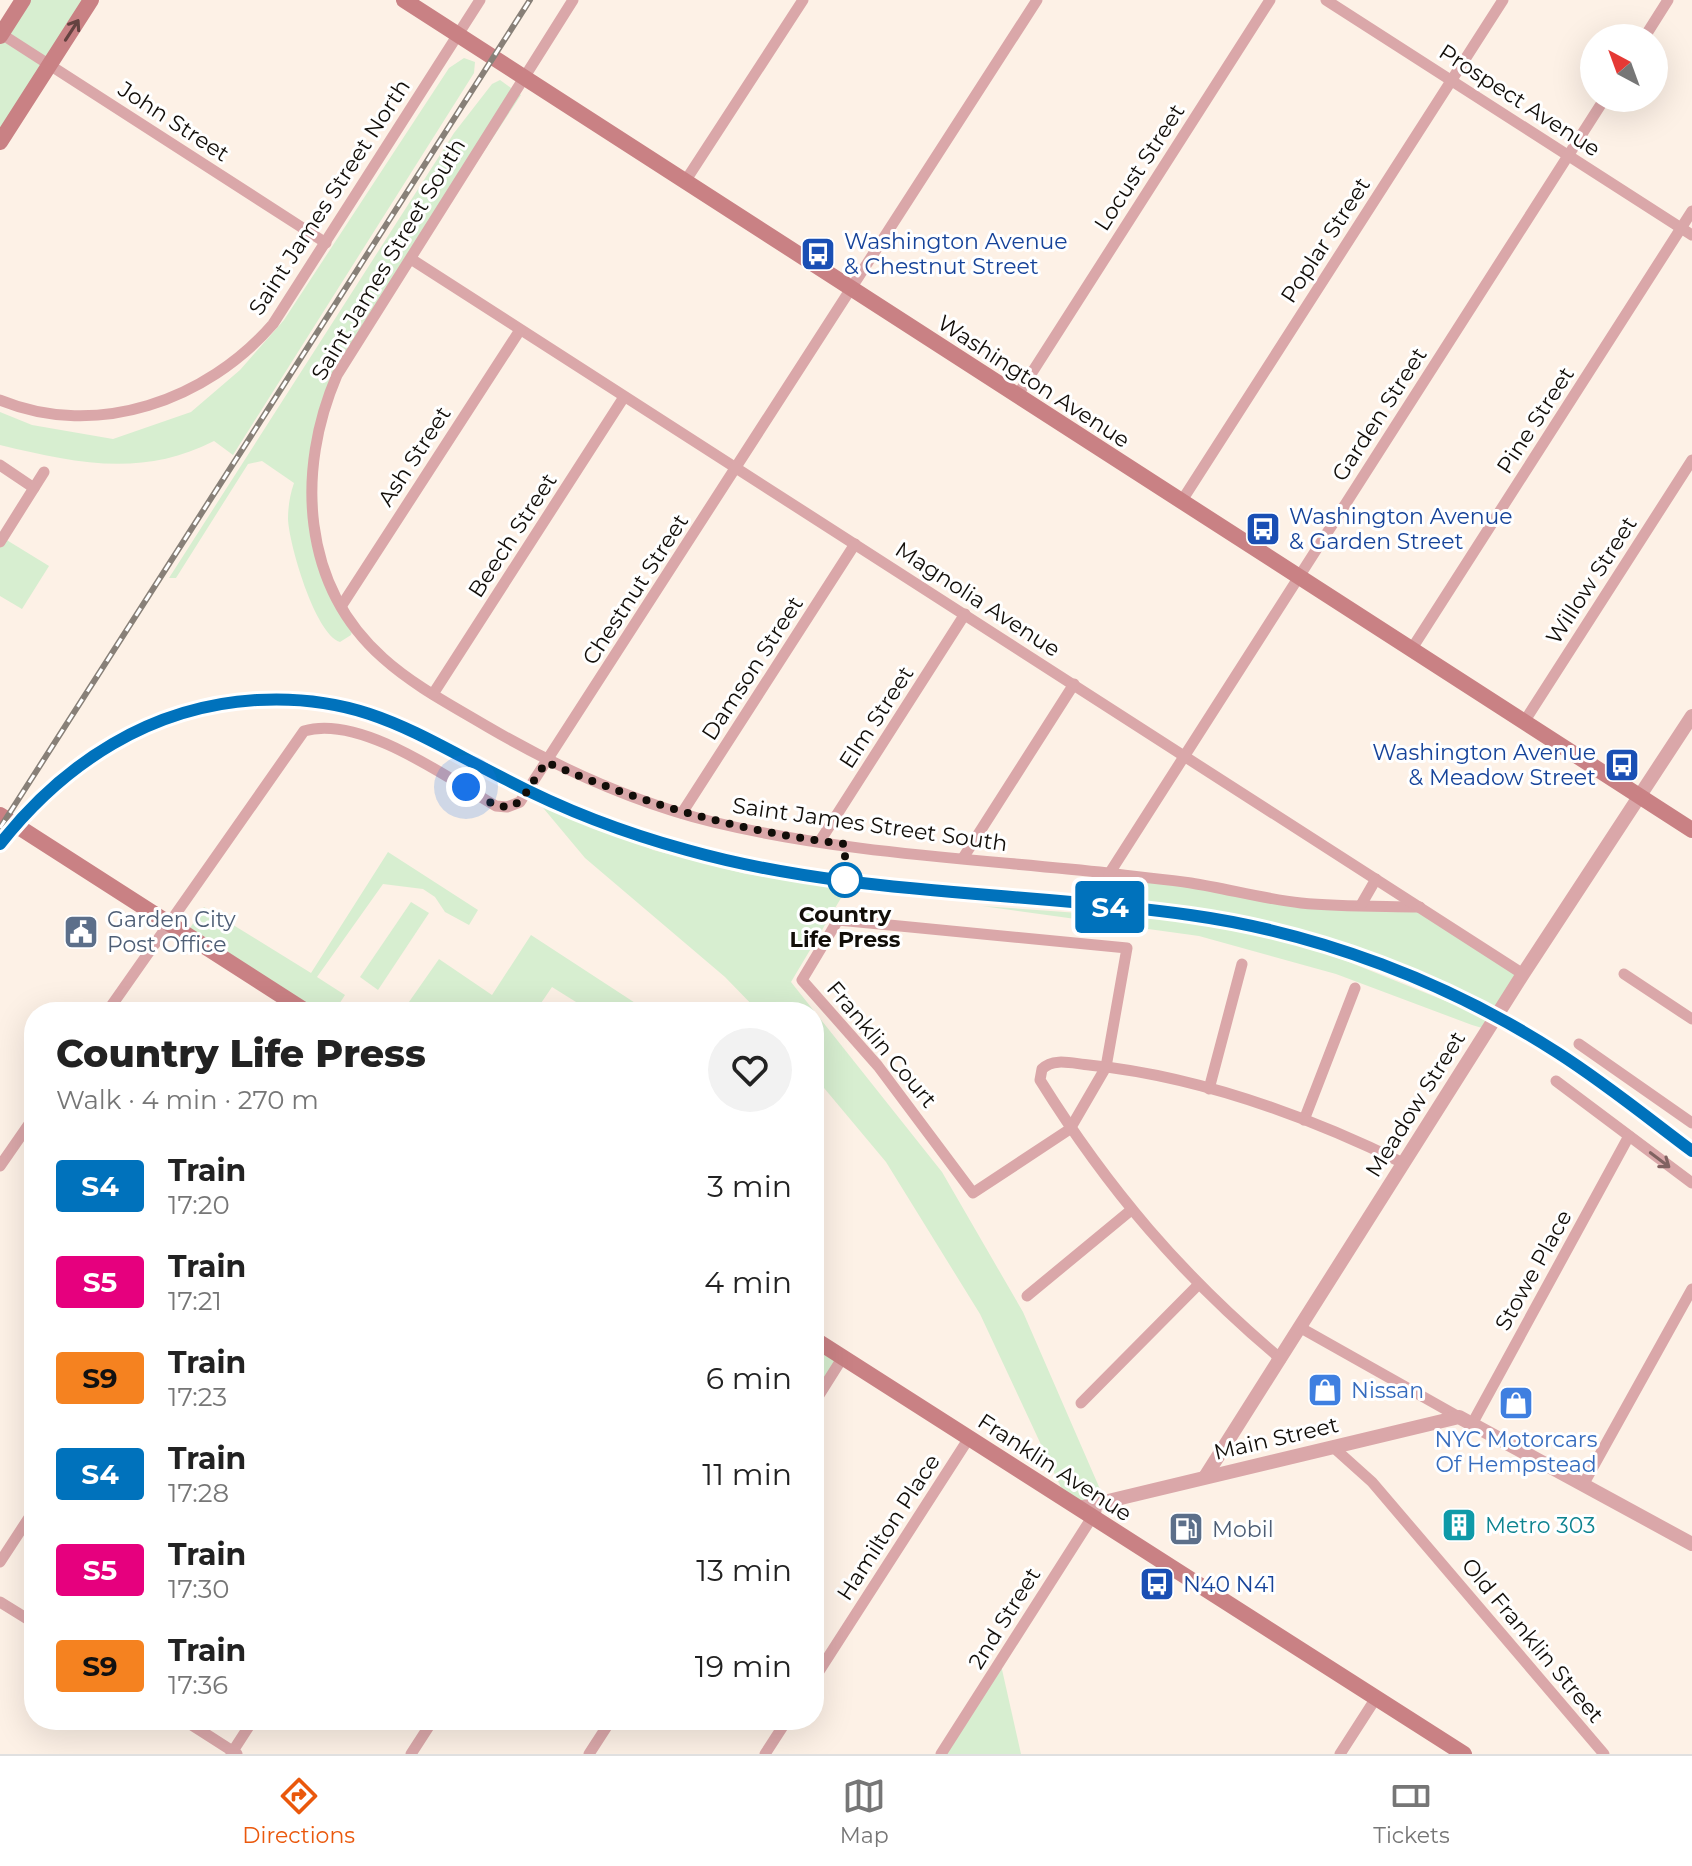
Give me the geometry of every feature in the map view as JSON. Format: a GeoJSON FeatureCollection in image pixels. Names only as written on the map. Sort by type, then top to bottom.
{"type":"FeatureCollection","features":[{"type":"Feature","properties":{"kind":"main road"},"geometry":{"type":"LineString","coordinates":[[0,35],[23,0]]}},
{"type":"Feature","properties":{"kind":"main road"},"geometry":{"type":"LineString","coordinates":[[0,142],[91,0]]}},
{"type":"Feature","properties":{"kind":"main road","name":"Washington Avenue"},"geometry":{"type":"LineString","coordinates":[[404,0],[1692,830]]}},
{"type":"Feature","properties":{"kind":"main road"},"geometry":{"type":"LineString","coordinates":[[0,815],[291,1002]]}},
{"type":"Feature","properties":{"kind":"main road","name":"Franklin Avenue"},"geometry":{"type":"LineString","coordinates":[[824,1345],[969,1438],[1091,1509],[1273,1632],[1464,1754]]}},
{"type":"Feature","properties":{"kind":"street","name":"Saint James Street North"},"geometry":{"type":"LineString","coordinates":[[0,400],[44,412],[97,415],[148,406],[187,392],[214,377],[259,340],[326,243],[480,0]]}},
{"type":"Feature","properties":{"kind":"street","name":"Saint James Street South"},"geometry":{"type":"LineString","coordinates":[[573,0],[337,375],[314,439],[310,482],[313,528],[328,578],[342,605],[383,658],[433,694],[546,762],[598,785],[682,813],[749,830],[820,841],[1190,883],[1299,903],[1420,907]]}},
{"type":"Feature","properties":{"kind":"street"},"geometry":{"type":"LineString","coordinates":[[686,180],[803,0]]}},
{"type":"Feature","properties":{"kind":"street","name":"Chestnut Street"},"geometry":{"type":"LineString","coordinates":[[169,923],[304,731],[326,729],[395,747],[501,807],[520,802],[1037,0]]}},
{"type":"Feature","properties":{"kind":"street","name":"Locust Street"},"geometry":{"type":"LineString","coordinates":[[1017,396],[1270,0]]}},
{"type":"Feature","properties":{"kind":"street","name":"Prospect Avenue"},"geometry":{"type":"LineString","coordinates":[[1326,0],[1687,231]]}},
{"type":"Feature","properties":{"kind":"street","name":"Poplar Street"},"geometry":{"type":"LineString","coordinates":[[1181,502],[1503,0]]}},
{"type":"Feature","properties":{"kind":"street"},"geometry":{"type":"LineString","coordinates":[[1653,24],[1668,0]]}},
{"type":"Feature","properties":{"kind":"street","name":"John Street"},"geometry":{"type":"LineString","coordinates":[[0,35],[326,243]]}},
{"type":"Feature","properties":{"kind":"street","name":"Garden Street"},"geometry":{"type":"LineString","coordinates":[[1109,874],[1596,112]]}},
{"type":"Feature","properties":{"kind":"street","name":"Pine Street"},"geometry":{"type":"LineString","coordinates":[[1411,650],[1687,231],[1692,211]]}},
{"type":"Feature","properties":{"kind":"street","name":"Magnolia Avenue"},"geometry":{"type":"LineString","coordinates":[[411,259],[1523,974]]}},
{"type":"Feature","properties":{"kind":"street","name":"Ash Street"},"geometry":{"type":"LineString","coordinates":[[342,605],[520,330]]}},
{"type":"Feature","properties":{"kind":"street","name":"Beech Street"},"geometry":{"type":"LineString","coordinates":[[433,694],[624,397]]}},
{"type":"Feature","properties":{"kind":"street","name":"Willow Street"},"geometry":{"type":"LineString","coordinates":[[1524,722],[1692,460]]}},
{"type":"Feature","properties":{"kind":"street"},"geometry":{"type":"LineString","coordinates":[[0,465],[34,488]]}},
{"type":"Feature","properties":{"kind":"street"},"geometry":{"type":"LineString","coordinates":[[0,542],[44,472]]}},
{"type":"Feature","properties":{"kind":"street","name":"Damson Street"},"geometry":{"type":"LineString","coordinates":[[682,813],[855,544]]}},
{"type":"Feature","properties":{"kind":"street","name":"Elm Street"},"geometry":{"type":"LineString","coordinates":[[820,841],[965,614]]}},
{"type":"Feature","properties":{"kind":"street"},"geometry":{"type":"LineString","coordinates":[[963,858],[1074,684]]}},
{"type":"Feature","properties":{"kind":"street","name":"Meadow Street"},"geometry":{"type":"LineString","coordinates":[[1205,1477],[1523,974],[1692,716]]}},
{"type":"Feature","properties":{"kind":"street"},"geometry":{"type":"LineString","coordinates":[[1361,905],[1376,879]]}},
{"type":"Feature","properties":{"kind":"street","name":"Franklin Court"},"geometry":{"type":"LineString","coordinates":[[821,1002],[802,980],[838,920],[1127,948],[1106,1067]]}},
{"type":"Feature","properties":{"kind":"street"},"geometry":{"type":"LineString","coordinates":[[114,1002],[169,923]]}},
{"type":"Feature","properties":{"kind":"street"},"geometry":{"type":"LineString","coordinates":[[1209,1089],[1242,964]]}},
{"type":"Feature","properties":{"kind":"street"},"geometry":{"type":"LineString","coordinates":[[1624,974],[1692,1019]]}},
{"type":"Feature","properties":{"kind":"street"},"geometry":{"type":"LineString","coordinates":[[1304,1120],[1355,988]]}},
{"type":"Feature","properties":{"kind":"street","name":"Franklin Court"},"geometry":{"type":"LineString","coordinates":[[824,1005],[878,1066],[973,1193],[1070,1129]]}},
{"type":"Feature","properties":{"kind":"street"},"geometry":{"type":"LineString","coordinates":[[1579,1044],[1692,1122]]}},
{"type":"Feature","properties":{"kind":"street"},"geometry":{"type":"LineString","coordinates":[[1281,1359],[1198,1285],[1130,1211],[1070,1129],[1040,1080],[1040,1073],[1054,1062],[1106,1067],[1209,1089],[1304,1120],[1403,1163]]}},
{"type":"Feature","properties":{"kind":"street"},"geometry":{"type":"LineString","coordinates":[[1070,1129],[1106,1067]]}},
{"type":"Feature","properties":{"kind":"street"},"geometry":{"type":"LineString","coordinates":[[1556,1081],[1692,1183]]}},
{"type":"Feature","properties":{"kind":"street"},"geometry":{"type":"LineString","coordinates":[[0,1166],[24,1131]]}},
{"type":"Feature","properties":{"kind":"street","name":"Stowe Place"},"geometry":{"type":"LineString","coordinates":[[1465,1421],[1629,1136]]}},
{"type":"Feature","properties":{"kind":"street"},"geometry":{"type":"LineString","coordinates":[[1027,1296],[1130,1211]]}},
{"type":"Feature","properties":{"kind":"street"},"geometry":{"type":"LineString","coordinates":[[1081,1403],[1198,1285]]}},
{"type":"Feature","properties":{"kind":"street"},"geometry":{"type":"LineString","coordinates":[[1583,1485],[1692,1289]]}},
{"type":"Feature","properties":{"kind":"street"},"geometry":{"type":"LineString","coordinates":[[1301,1328],[1692,1544]]}},
{"type":"Feature","properties":{"kind":"street"},"geometry":{"type":"LineString","coordinates":[[824,1387],[843,1357]]}},
{"type":"Feature","properties":{"kind":"street","name":"Main Street"},"geometry":{"type":"LineString","coordinates":[[1091,1509],[1205,1477],[1465,1421]]}},
{"type":"Feature","properties":{"kind":"street","name":"Hamilton Place"},"geometry":{"type":"LineString","coordinates":[[824,1663],[969,1438]]}},
{"type":"Feature","properties":{"kind":"street","name":"Old Franklin Street"},"geometry":{"type":"LineString","coordinates":[[1333,1447],[1390,1502],[1604,1754]]}},
{"type":"Feature","properties":{"kind":"street","name":"2nd Street"},"geometry":{"type":"LineString","coordinates":[[941,1754],[1091,1509]]}},
{"type":"Feature","properties":{"kind":"street"},"geometry":{"type":"LineString","coordinates":[[0,1562],[24,1525]]}},
{"type":"Feature","properties":{"kind":"street"},"geometry":{"type":"LineString","coordinates":[[0,1602],[24,1617]]}},
{"type":"Feature","properties":{"kind":"street"},"geometry":{"type":"LineString","coordinates":[[1340,1754],[1376,1698]]}},
{"type":"Feature","properties":{"kind":"street"},"geometry":{"type":"LineString","coordinates":[[199,1730],[233,1753],[247,1730]]}},
{"type":"Feature","properties":{"kind":"street"},"geometry":{"type":"LineString","coordinates":[[411,1754],[427,1730]]}},
{"type":"Feature","properties":{"kind":"street"},"geometry":{"type":"LineString","coordinates":[[589,1754],[605,1730]]}},
{"type":"Feature","properties":{"kind":"street"},"geometry":{"type":"LineString","coordinates":[[765,1754],[781,1730]]}},
{"type":"Feature","properties":{"kind":"green space"},"geometry":{"type":"Polygon","coordinates":[[[22,0],[93,0],[0,145],[0,34],[22,0]]]}},
{"type":"Feature","properties":{"kind":"green space"},"geometry":{"type":"Polygon","coordinates":[[[464,58],[475,62],[474,73],[233,455],[214,441],[161,460],[108,464],[0,445],[0,412],[32,425],[113,439],[191,412],[240,370],[284,320],[449,68],[464,58]]]}},
{"type":"Feature","properties":{"kind":"green space"},"geometry":{"type":"Polygon","coordinates":[[[500,80],[521,95],[337,375],[314,439],[320,552],[354,624],[351,635],[340,642],[321,623],[298,567],[289,531],[288,510],[294,483],[262,461],[248,464],[176,578],[169,578],[454,133],[492,84],[500,80]]]}},
{"type":"Feature","properties":{"kind":"green space"},"geometry":{"type":"Polygon","coordinates":[[[5,539],[49,566],[22,609],[0,596],[0,547],[5,539]]]}},
{"type":"Feature","properties":{"kind":"green space"},"geometry":{"type":"Polygon","coordinates":[[[534,797],[653,850],[746,874],[847,888],[791,982],[807,1002],[749,1002],[725,977],[585,858],[534,797]]]}},
{"type":"Feature","properties":{"kind":"green space"},"geometry":{"type":"Polygon","coordinates":[[[388,852],[478,910],[469,925],[445,912],[435,897],[423,889],[383,884],[317,977],[345,995],[340,1002],[291,1002],[186,934],[204,907],[311,973],[388,852]]]}},
{"type":"Feature","properties":{"kind":"green space"},"geometry":{"type":"Polygon","coordinates":[[[1109,874],[1299,903],[1408,906],[1524,974],[1499,1015],[1405,972],[1308,938],[1208,915],[1105,903],[1109,874]]]}},
{"type":"Feature","properties":{"kind":"green space"},"geometry":{"type":"Polygon","coordinates":[[[411,902],[429,913],[378,990],[360,977],[411,902]]]}},
{"type":"Feature","properties":{"kind":"green space"},"geometry":{"type":"Polygon","coordinates":[[[982,906],[1190,921],[1314,948],[1478,1014],[1492,1026],[1489,1030],[1472,1025],[1336,974],[1199,936],[982,906]]]}},
{"type":"Feature","properties":{"kind":"green space"},"geometry":{"type":"Polygon","coordinates":[[[531,935],[634,1002],[576,1002],[552,987],[542,1002],[409,1002],[439,959],[492,995],[531,935]]]}},
{"type":"Feature","properties":{"kind":"green space"},"geometry":{"type":"Polygon","coordinates":[[[824,1024],[942,1172],[1023,1312],[1103,1496],[1094,1514],[1065,1496],[980,1314],[886,1162],[824,1088],[824,1024]]]}},
{"type":"Feature","properties":{"kind":"green space"},"geometry":{"type":"Polygon","coordinates":[[[824,1342],[844,1355],[824,1385],[824,1342]]]}},
{"type":"Feature","properties":{"kind":"green space"},"geometry":{"type":"Polygon","coordinates":[[[1001,1665],[1021,1754],[943,1754],[1001,1665]]]}},
{"type":"Feature","properties":{"kind":"railway"},"geometry":{"type":"LineString","coordinates":[[0,828],[530,0]]}},
{"type":"Feature","properties":{"kind":"railway"},"geometry":{"type":"LineString","coordinates":[[0,844],[52,788],[81,764],[146,726],[218,704],[257,700],[332,704],[394,722],[557,803],[687,850],[749,865],[874,885],[1190,915],[1289,935],[1337,949],[1433,986],[1523,1032],[1582,1069],[1692,1151]]}},
{"type":"Feature","properties":{"kind":"train","name":"S4"},"geometry":{"type":"LineString","coordinates":[[0,844],[59,780],[110,744],[154,723],[205,707],[245,701],[298,700],[342,706],[411,728],[553,803],[622,830],[689,851],[791,873],[861,882],[1192,915],[1254,927],[1336,949],[1429,985],[1516,1028],[1616,1093],[1692,1151]]}},
{"type":"Feature","properties":{"kind":"place","name":"Washington Avenue & Chestnut Street"},"geometry":{"type":"Point","coordinates":[818,254]}},
{"type":"Feature","properties":{"kind":"place","name":"Washington Avenue & Garden Street"},"geometry":{"type":"Point","coordinates":[1263,529]}},
{"type":"Feature","properties":{"kind":"place","name":"Washington Avenue & Meadow Street"},"geometry":{"type":"Point","coordinates":[1622,765]}},
{"type":"Feature","properties":{"kind":"place","name":"Country Life Press"},"geometry":{"type":"Point","coordinates":[845,880]}},
{"type":"Feature","properties":{"kind":"place","name":"Garden City Post Office"},"geometry":{"type":"Point","coordinates":[81,932]}},
{"type":"Feature","properties":{"kind":"place","name":"Nissan"},"geometry":{"type":"Point","coordinates":[1325,1390]}},
{"type":"Feature","properties":{"kind":"place","name":"NYC Motorcars Of Hempstead"},"geometry":{"type":"Point","coordinates":[1516,1403]}},
{"type":"Feature","properties":{"kind":"place","name":"Metro 303"},"geometry":{"type":"Point","coordinates":[1459,1525]}},
{"type":"Feature","properties":{"kind":"place","name":"Mobil"},"geometry":{"type":"Point","coordinates":[1186,1529]}},
{"type":"Feature","properties":{"kind":"place","name":"N40 N41"},"geometry":{"type":"Point","coordinates":[1157,1584]}},
{"type":"Feature","properties":{"kind":"route"},"geometry":{"type":"LineString","coordinates":[[466,787],[496,806],[512,807],[522,799],[546,762],[598,785],[711,821],[787,837],[845,844],[845,880]]}}]}
